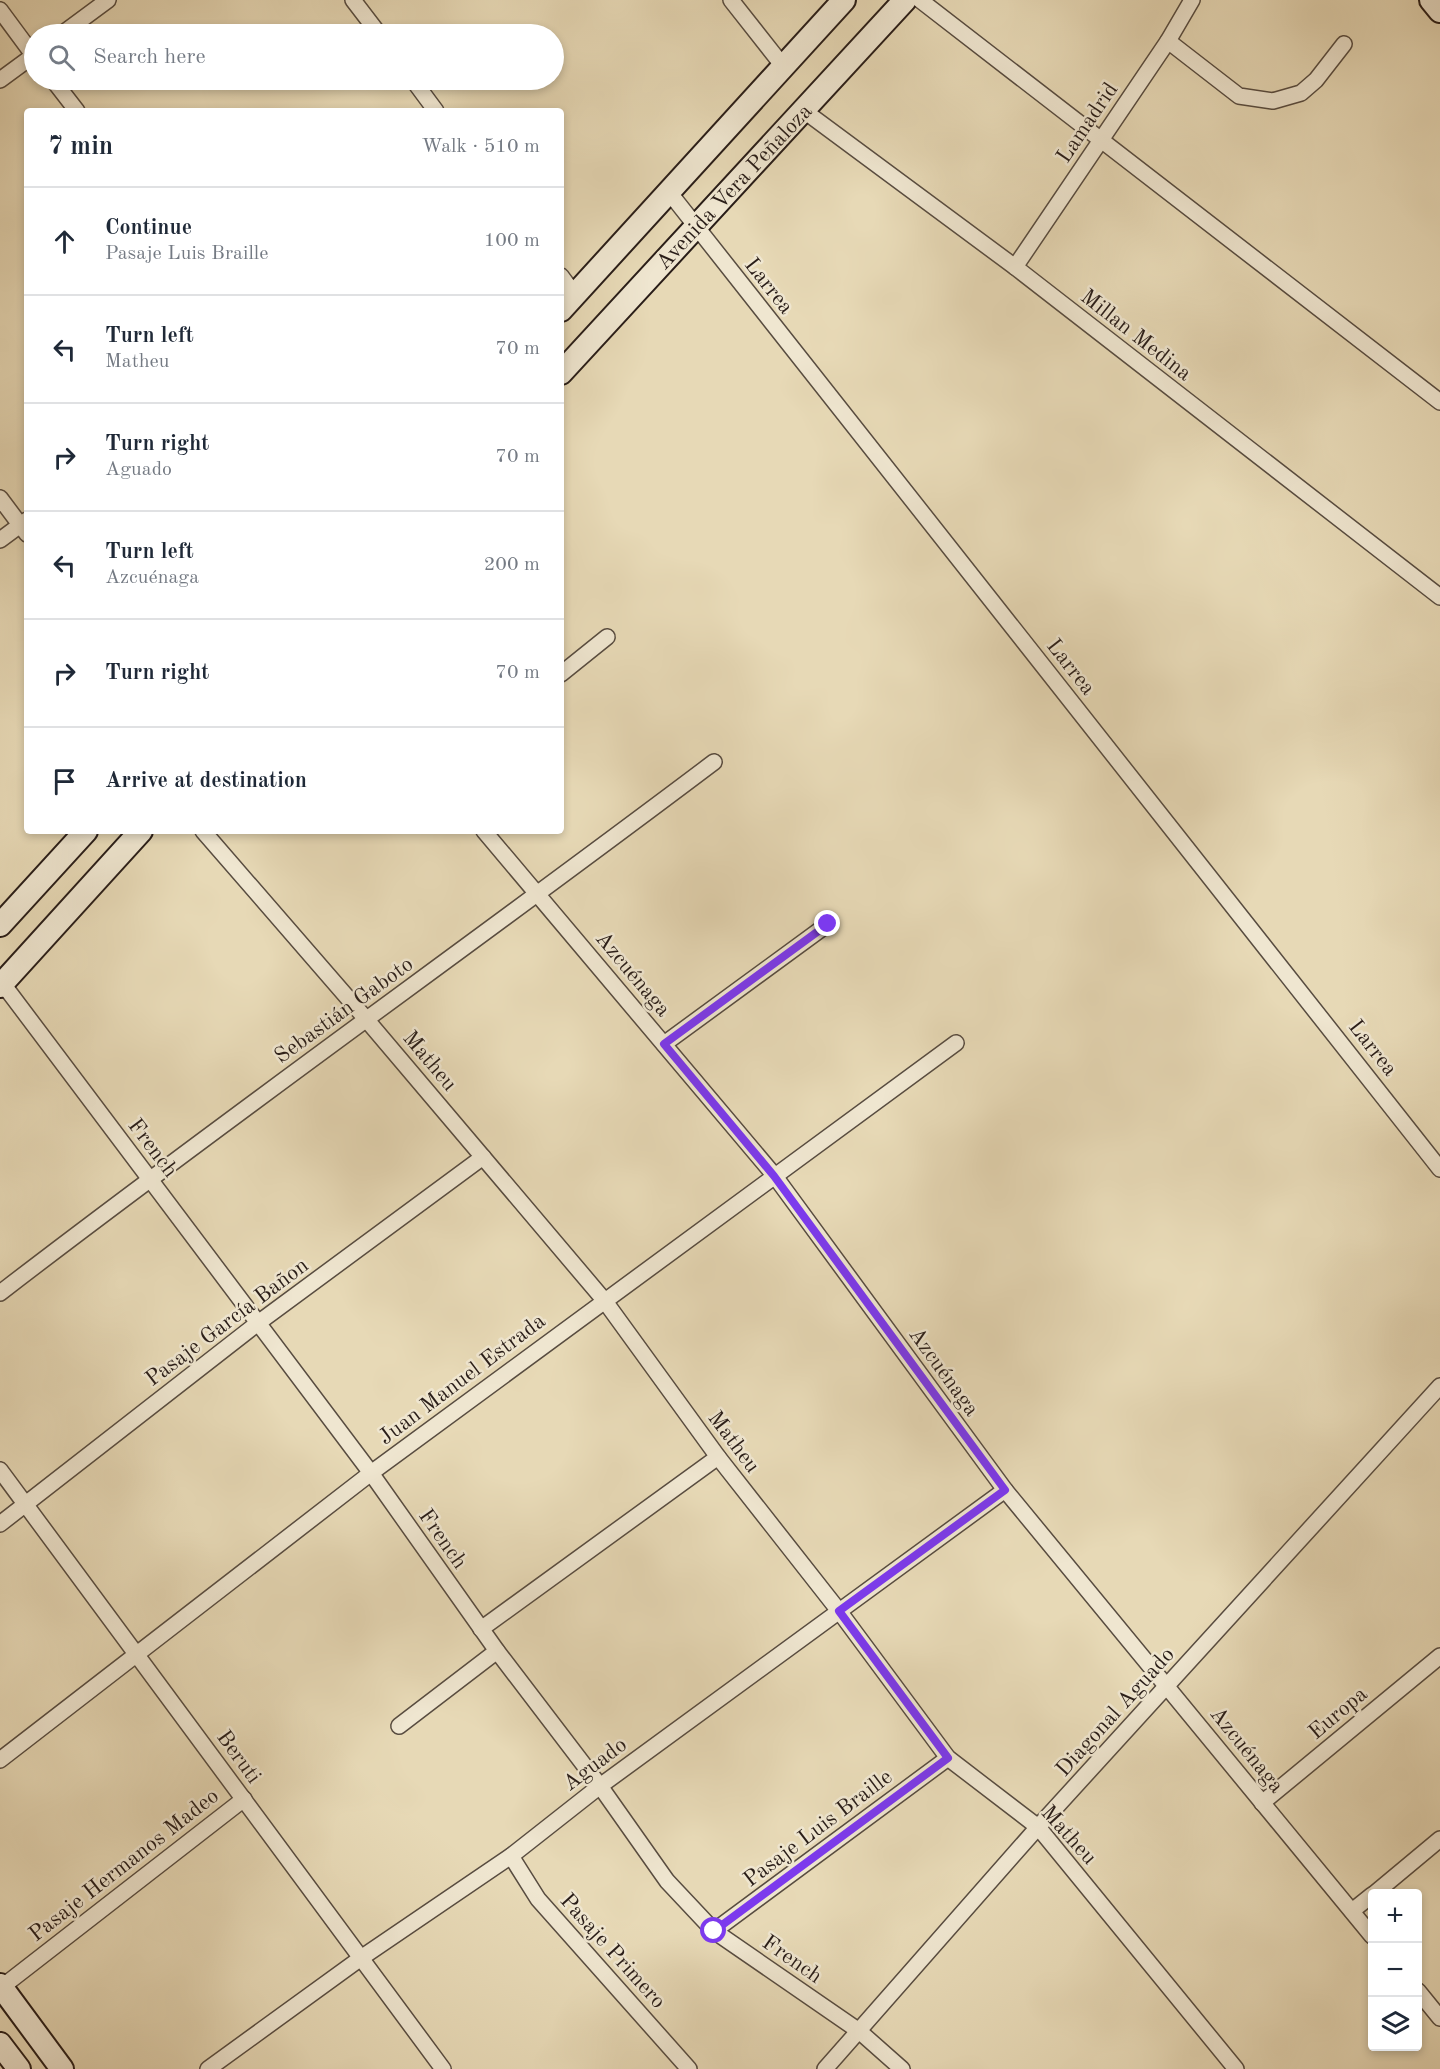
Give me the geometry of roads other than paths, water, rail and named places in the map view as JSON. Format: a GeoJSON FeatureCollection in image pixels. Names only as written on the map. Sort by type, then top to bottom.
{"type":"FeatureCollection","features":[{"type":"Feature","properties":{"kind":"main road","name":"Avenida Vera Peñaloza"},"geometry":{"type":"LineString","coordinates":[[568,302],[844,0]]}},
{"type":"Feature","properties":{"kind":"main road","name":"Avenida Vera Peñaloza"},"geometry":{"type":"LineString","coordinates":[[564,370],[906,0]]}},
{"type":"Feature","properties":{"kind":"main road"},"geometry":{"type":"LineString","coordinates":[[1431,0],[1440,11]]}},
{"type":"Feature","properties":{"kind":"main road"},"geometry":{"type":"LineString","coordinates":[[0,925],[83,834]]}},
{"type":"Feature","properties":{"kind":"main road"},"geometry":{"type":"LineString","coordinates":[[1,983],[138,834]]}},
{"type":"Feature","properties":{"kind":"main road"},"geometry":{"type":"LineString","coordinates":[[1,1986],[62,2069]]}},
{"type":"Feature","properties":{"kind":"main road"},"geometry":{"type":"LineString","coordinates":[[0,2044],[19,2069]]}},
{"type":"Feature","properties":{"kind":"street"},"geometry":{"type":"LineString","coordinates":[[76,24],[108,0]]}},
{"type":"Feature","properties":{"kind":"street"},"geometry":{"type":"LineString","coordinates":[[353,0],[371,24]]}},
{"type":"Feature","properties":{"kind":"street"},"geometry":{"type":"LineString","coordinates":[[731,0],[783,66]]}},
{"type":"Feature","properties":{"kind":"street"},"geometry":{"type":"LineString","coordinates":[[920,0],[1440,402]]}},
{"type":"Feature","properties":{"kind":"street","name":"Lamadrid"},"geometry":{"type":"LineString","coordinates":[[1015,267],[1168,41],[1189,1]]}},
{"type":"Feature","properties":{"kind":"street"},"geometry":{"type":"LineString","coordinates":[[0,10],[24,42]]}},
{"type":"Feature","properties":{"kind":"street"},"geometry":{"type":"LineString","coordinates":[[1168,41],[1239,96],[1273,101],[1300,93],[1316,80],[1344,44]]}},
{"type":"Feature","properties":{"kind":"street"},"geometry":{"type":"LineString","coordinates":[[0,80],[24,62]]}},
{"type":"Feature","properties":{"kind":"street"},"geometry":{"type":"LineString","coordinates":[[61,90],[75,108]]}},
{"type":"Feature","properties":{"kind":"street"},"geometry":{"type":"LineString","coordinates":[[420,90],[434,108]]}},
{"type":"Feature","properties":{"kind":"street","name":"Millan Medina"},"geometry":{"type":"LineString","coordinates":[[803,110],[1015,267],[1440,597]]}},
{"type":"Feature","properties":{"kind":"street","name":"Larrea"},"geometry":{"type":"LineString","coordinates":[[669,192],[695,228],[1401,1116],[1440,1169]]}},
{"type":"Feature","properties":{"kind":"street"},"geometry":{"type":"LineString","coordinates":[[564,287],[568,302]]}},
{"type":"Feature","properties":{"kind":"street"},"geometry":{"type":"LineString","coordinates":[[0,498],[24,525]]}},
{"type":"Feature","properties":{"kind":"street"},"geometry":{"type":"LineString","coordinates":[[0,540],[24,527]]}},
{"type":"Feature","properties":{"kind":"street"},"geometry":{"type":"LineString","coordinates":[[564,672],[607,637]]}},
{"type":"Feature","properties":{"kind":"street","name":"Sebastián Gaboto"},"geometry":{"type":"LineString","coordinates":[[0,1293],[149,1179],[539,894],[714,762]]}},
{"type":"Feature","properties":{"kind":"street","name":"Matheu"},"geometry":{"type":"LineString","coordinates":[[206,834],[604,1300],[718,1457],[839,1611],[948,1758],[1038,1827],[1236,2069]]}},
{"type":"Feature","properties":{"kind":"street","name":"Azcuénaga"},"geometry":{"type":"LineString","coordinates":[[487,834],[774,1176],[1005,1490],[1368,1931]]}},
{"type":"Feature","properties":{"kind":"street"},"geometry":{"type":"LineString","coordinates":[[664,1044],[828,924]]}},
{"type":"Feature","properties":{"kind":"street","name":"French"},"geometry":{"type":"LineString","coordinates":[[1,983],[371,1473],[481,1629],[600,1786],[667,1881],[714,1931],[859,2031],[903,2069]]}},
{"type":"Feature","properties":{"kind":"street","name":"Juan Manuel Estrada"},"geometry":{"type":"LineString","coordinates":[[0,1760],[371,1473],[956,1043]]}},
{"type":"Feature","properties":{"kind":"street","name":"Pasaje García Bañon"},"geometry":{"type":"LineString","coordinates":[[0,1524],[258,1323],[483,1157]]}},
{"type":"Feature","properties":{"kind":"street","name":"Diagonal Aguado"},"geometry":{"type":"LineString","coordinates":[[825,2069],[1038,1827],[1440,1386]]}},
{"type":"Feature","properties":{"kind":"street"},"geometry":{"type":"LineString","coordinates":[[481,1629],[718,1457]]}},
{"type":"Feature","properties":{"kind":"street","name":"Beruti"},"geometry":{"type":"LineString","coordinates":[[0,1470],[443,2069]]}},
{"type":"Feature","properties":{"kind":"street","name":"Aguado"},"geometry":{"type":"LineString","coordinates":[[208,2069],[361,1958],[510,1856],[600,1786],[1005,1490]]}},
{"type":"Feature","properties":{"kind":"street"},"geometry":{"type":"LineString","coordinates":[[399,1726],[497,1651]]}},
{"type":"Feature","properties":{"kind":"street","name":"Europa"},"geometry":{"type":"LineString","coordinates":[[1262,1803],[1440,1656]]}},
{"type":"Feature","properties":{"kind":"street","name":"Pasaje Luis Braille"},"geometry":{"type":"LineString","coordinates":[[714,1931],[948,1758]]}},
{"type":"Feature","properties":{"kind":"street","name":"Pasaje Hermanos Madeo"},"geometry":{"type":"LineString","coordinates":[[1,1986],[244,1799]]}},
{"type":"Feature","properties":{"kind":"street"},"geometry":{"type":"LineString","coordinates":[[1379,1889],[1440,1839]]}},
{"type":"Feature","properties":{"kind":"street","name":"Pasaje Primero"},"geometry":{"type":"LineString","coordinates":[[510,1856],[538,1899],[689,2069]]}},
{"type":"Feature","properties":{"kind":"street"},"geometry":{"type":"LineString","coordinates":[[1352,1911],[1368,1898]]}},
{"type":"Feature","properties":{"kind":"street"},"geometry":{"type":"LineString","coordinates":[[1422,1995],[1440,2018]]}}]}
